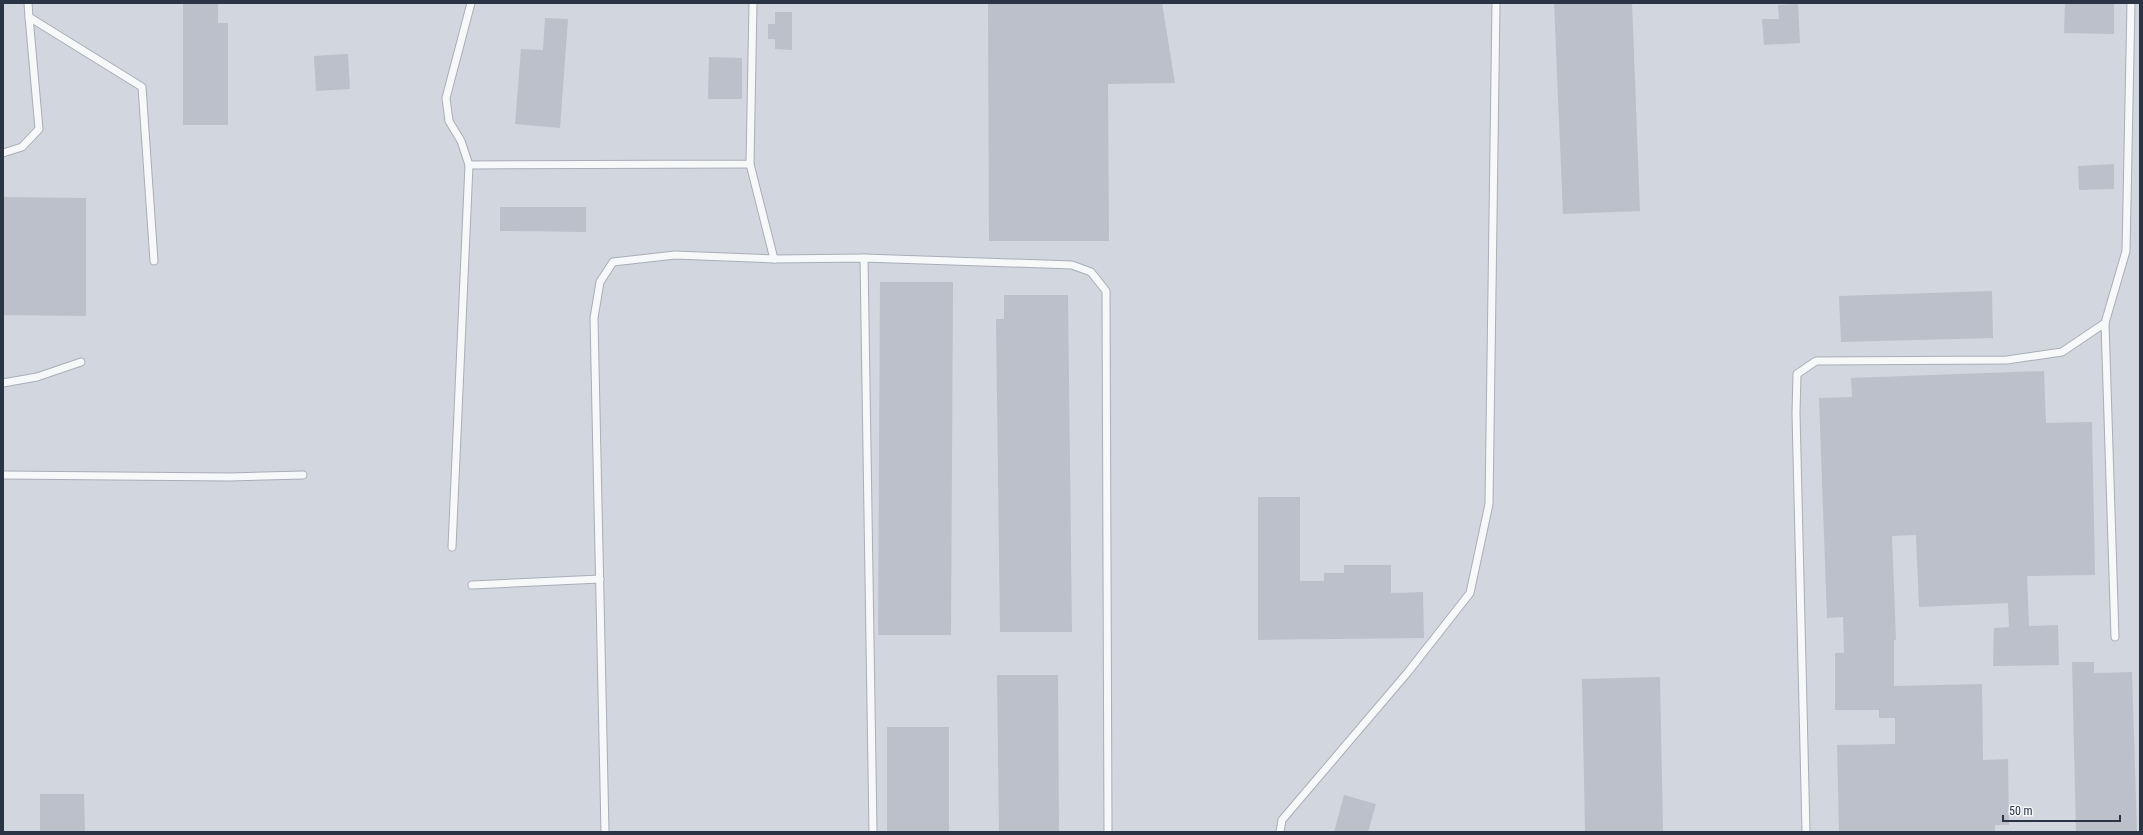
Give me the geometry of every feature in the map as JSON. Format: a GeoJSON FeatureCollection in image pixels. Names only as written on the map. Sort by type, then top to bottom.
{"type":"FeatureCollection","features":[{"type":"Feature","properties":{"kind":"lane"},"geometry":{"type":"LineString","coordinates":[[3,153],[22,147],[39,129],[28,3]]}},
{"type":"Feature","properties":{"kind":"lane"},"geometry":{"type":"LineString","coordinates":[[452,547],[469,165],[461,141],[449,121],[446,98],[471,3]]}},
{"type":"Feature","properties":{"kind":"lane"},"geometry":{"type":"LineString","coordinates":[[753,3],[750,164],[774,259]]}},
{"type":"Feature","properties":{"kind":"lane"},"geometry":{"type":"LineString","coordinates":[[1280,832],[1282,820],[1408,672],[1470,593],[1489,504],[1496,3]]}},
{"type":"Feature","properties":{"kind":"lane"},"geometry":{"type":"LineString","coordinates":[[2115,637],[2105,323],[2126,251],[2131,3]]}},
{"type":"Feature","properties":{"kind":"lane"},"geometry":{"type":"LineString","coordinates":[[29,17],[142,87],[154,261]]}},
{"type":"Feature","properties":{"kind":"lane"},"geometry":{"type":"LineString","coordinates":[[469,165],[750,164]]}},
{"type":"Feature","properties":{"kind":"lane"},"geometry":{"type":"LineString","coordinates":[[605,832],[594,318],[600,282],[613,262],[675,255],[774,259],[864,258],[1072,265],[1092,272],[1106,291],[1108,832]]}},
{"type":"Feature","properties":{"kind":"lane"},"geometry":{"type":"LineString","coordinates":[[864,258],[873,832]]}},
{"type":"Feature","properties":{"kind":"lane"},"geometry":{"type":"LineString","coordinates":[[1806,832],[1796,413],[1797,374],[1816,361],[2007,360],[2062,352],[2105,323]]}},
{"type":"Feature","properties":{"kind":"lane"},"geometry":{"type":"LineString","coordinates":[[3,383],[37,377],[81,362]]}},
{"type":"Feature","properties":{"kind":"lane"},"geometry":{"type":"LineString","coordinates":[[3,475],[230,477],[303,475]]}},
{"type":"Feature","properties":{"kind":"lane"},"geometry":{"type":"LineString","coordinates":[[472,585],[600,579]]}},
{"type":"Feature","properties":{"kind":"shaded area"},"geometry":{"type":"Polygon","coordinates":[[[3,3],[2140,3],[2140,832],[3,832],[3,3]]]}},
{"type":"Feature","properties":{"kind":"building"},"geometry":{"type":"Polygon","coordinates":[[[183,3],[218,3],[218,23],[228,23],[228,125],[183,125],[183,3]]]}},
{"type":"Feature","properties":{"kind":"building"},"geometry":{"type":"Polygon","coordinates":[[[988,3],[1162,3],[1175,83],[1108,84],[1109,241],[989,241],[988,3]]]}},
{"type":"Feature","properties":{"kind":"building"},"geometry":{"type":"Polygon","coordinates":[[[1554,3],[1632,3],[1640,211],[1563,214],[1554,3]]]}},
{"type":"Feature","properties":{"kind":"building"},"geometry":{"type":"Polygon","coordinates":[[[2065,3],[2114,3],[2114,34],[2064,33],[2065,3]]]}},
{"type":"Feature","properties":{"kind":"building"},"geometry":{"type":"Polygon","coordinates":[[[1798,4],[1800,43],[1764,45],[1762,19],[1779,19],[1778,5],[1798,4]]]}},
{"type":"Feature","properties":{"kind":"building"},"geometry":{"type":"Polygon","coordinates":[[[775,12],[792,12],[792,50],[775,49],[775,39],[768,39],[768,24],[775,24],[775,12]]]}},
{"type":"Feature","properties":{"kind":"building"},"geometry":{"type":"Polygon","coordinates":[[[545,18],[568,19],[560,128],[515,124],[521,49],[543,50],[545,18]]]}},
{"type":"Feature","properties":{"kind":"building"},"geometry":{"type":"Polygon","coordinates":[[[348,54],[350,89],[316,91],[314,56],[348,54]]]}},
{"type":"Feature","properties":{"kind":"building"},"geometry":{"type":"Polygon","coordinates":[[[709,57],[742,58],[742,99],[708,99],[709,57]]]}},
{"type":"Feature","properties":{"kind":"building"},"geometry":{"type":"Polygon","coordinates":[[[2114,164],[2114,189],[2079,190],[2078,166],[2114,164]]]}},
{"type":"Feature","properties":{"kind":"building"},"geometry":{"type":"Polygon","coordinates":[[[3,197],[86,198],[86,316],[3,315],[3,197]]]}},
{"type":"Feature","properties":{"kind":"building"},"geometry":{"type":"Polygon","coordinates":[[[500,207],[586,207],[586,232],[500,231],[500,207]]]}},
{"type":"Feature","properties":{"kind":"building"},"geometry":{"type":"Polygon","coordinates":[[[880,282],[953,282],[951,635],[878,635],[880,282]]]}},
{"type":"Feature","properties":{"kind":"building"},"geometry":{"type":"Polygon","coordinates":[[[1992,291],[1993,338],[1841,342],[1839,296],[1992,291]]]}},
{"type":"Feature","properties":{"kind":"building"},"geometry":{"type":"Polygon","coordinates":[[[1004,295],[1068,295],[1072,632],[1000,632],[996,319],[1004,319],[1004,295]]]}},
{"type":"Feature","properties":{"kind":"building"},"geometry":{"type":"Polygon","coordinates":[[[2044,371],[2046,423],[2092,422],[2095,575],[2027,576],[2029,626],[2058,625],[2059,665],[1993,666],[1994,628],[2009,627],[2008,603],[1919,607],[1916,535],[1892,536],[1896,640],[1894,640],[1894,686],[1982,684],[1983,760],[2008,759],[2009,825],[1995,825],[1995,832],[1839,832],[1837,745],[1895,744],[1895,718],[1879,718],[1879,710],[1835,710],[1835,653],[1844,653],[1843,617],[1827,618],[1819,398],[1852,397],[1851,378],[2044,371]]]}},
{"type":"Feature","properties":{"kind":"building"},"geometry":{"type":"Polygon","coordinates":[[[1258,497],[1300,497],[1300,581],[1324,581],[1324,573],[1344,573],[1344,565],[1391,565],[1391,593],[1423,592],[1424,638],[1258,640],[1258,497]]]}},
{"type":"Feature","properties":{"kind":"building"},"geometry":{"type":"Polygon","coordinates":[[[2072,662],[2094,662],[2094,673],[2132,672],[2137,832],[2076,832],[2072,662]]]}},
{"type":"Feature","properties":{"kind":"building"},"geometry":{"type":"Polygon","coordinates":[[[997,675],[1058,675],[1059,832],[999,832],[997,675]]]}},
{"type":"Feature","properties":{"kind":"building"},"geometry":{"type":"Polygon","coordinates":[[[1660,677],[1663,832],[1585,832],[1582,679],[1660,677]]]}},
{"type":"Feature","properties":{"kind":"building"},"geometry":{"type":"Polygon","coordinates":[[[887,727],[949,727],[949,832],[887,832],[887,727]]]}},
{"type":"Feature","properties":{"kind":"building"},"geometry":{"type":"Polygon","coordinates":[[[40,794],[84,794],[85,832],[40,832],[40,794]]]}},
{"type":"Feature","properties":{"kind":"building"},"geometry":{"type":"Polygon","coordinates":[[[1344,795],[1376,804],[1368,832],[1334,832],[1344,795]]]}}]}
